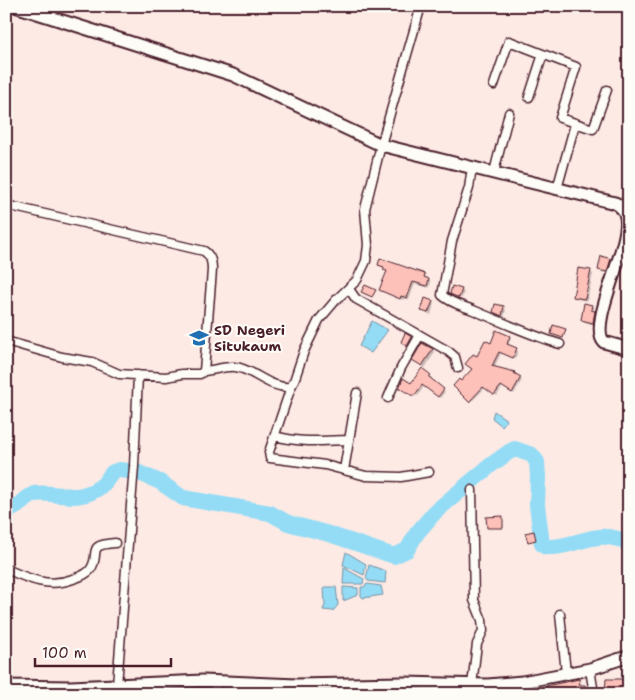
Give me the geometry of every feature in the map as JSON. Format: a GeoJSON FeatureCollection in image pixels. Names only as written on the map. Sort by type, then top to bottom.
{"type":"FeatureCollection","features":[{"type":"Feature","properties":{"kind":"street"},"geometry":{"type":"LineString","coordinates":[[15,6],[233,75],[381,145],[619,205],[627,213],[627,221],[621,250],[604,305],[600,332],[601,339],[604,342],[629,349]]}},
{"type":"Feature","properties":{"kind":"street"},"geometry":{"type":"LineString","coordinates":[[421,6],[381,145],[365,209],[368,252],[362,271],[357,280],[319,320],[304,351],[269,452],[270,458],[314,464],[344,470],[360,476],[401,477],[429,472]]}},
{"type":"Feature","properties":{"kind":"street"},"geometry":{"type":"LineString","coordinates":[[494,85],[509,41],[576,67],[560,118],[593,129],[607,90]]}},
{"type":"Feature","properties":{"kind":"street"},"geometry":{"type":"LineString","coordinates":[[529,98],[543,54]]}},
{"type":"Feature","properties":{"kind":"street"},"geometry":{"type":"LineString","coordinates":[[494,172],[509,112]]}},
{"type":"Feature","properties":{"kind":"street"},"geometry":{"type":"LineString","coordinates":[[557,189],[575,124]]}},
{"type":"Feature","properties":{"kind":"street"},"geometry":{"type":"LineString","coordinates":[[472,167],[468,188],[452,241],[442,295],[451,301],[560,344]]}},
{"type":"Feature","properties":{"kind":"street"},"geometry":{"type":"LineString","coordinates":[[6,205],[204,251],[208,254],[212,263],[212,270],[204,371]]}},
{"type":"Feature","properties":{"kind":"street"},"geometry":{"type":"LineString","coordinates":[[348,289],[356,299],[448,350],[455,357],[458,368]]}},
{"type":"Feature","properties":{"kind":"street"},"geometry":{"type":"LineString","coordinates":[[388,398],[396,376],[420,335]]}},
{"type":"Feature","properties":{"kind":"street"},"geometry":{"type":"LineString","coordinates":[[6,341],[62,357],[92,362],[119,374],[166,377],[182,374],[200,374],[204,371],[238,367],[273,384],[291,387]]}},
{"type":"Feature","properties":{"kind":"street"},"geometry":{"type":"LineString","coordinates":[[123,688],[138,375]]}},
{"type":"Feature","properties":{"kind":"street"},"geometry":{"type":"LineString","coordinates":[[344,470],[357,393]]}},
{"type":"Feature","properties":{"kind":"street"},"geometry":{"type":"LineString","coordinates":[[275,436],[312,442],[349,440]]}},
{"type":"Feature","properties":{"kind":"street"},"geometry":{"type":"LineString","coordinates":[[472,490],[474,600],[482,620],[483,631],[477,644],[472,685]]}},
{"type":"Feature","properties":{"kind":"street"},"geometry":{"type":"LineString","coordinates":[[6,569],[36,582],[49,584],[68,581],[80,577],[90,570],[95,549],[101,544],[115,543]]}},
{"type":"Feature","properties":{"kind":"street"},"geometry":{"type":"LineString","coordinates":[[560,614],[566,673]]}},
{"type":"Feature","properties":{"kind":"street"},"geometry":{"type":"LineString","coordinates":[[6,686],[72,690],[215,681],[260,688],[297,685],[403,683],[472,685],[522,682],[590,669],[629,656]]}},
{"type":"Feature","properties":{"kind":"street"},"geometry":{"type":"LineString","coordinates":[[590,669],[594,694]]}},
{"type":"Feature","properties":{"kind":"street"},"geometry":{"type":"LineString","coordinates":[[215,681],[215,694]]}},
{"type":"Feature","properties":{"kind":"street"},"geometry":{"type":"LineString","coordinates":[[522,682],[524,694]]}},
{"type":"Feature","properties":{"kind":"water"},"geometry":{"type":"Polygon","coordinates":[[[372,321],[388,330],[371,353],[359,346],[372,321]]]}},
{"type":"Feature","properties":{"kind":"water"},"geometry":{"type":"Polygon","coordinates":[[[494,411],[507,420],[502,426],[492,418],[494,411]]]}},
{"type":"Feature","properties":{"kind":"water"},"geometry":{"type":"Polygon","coordinates":[[[346,552],[366,564],[364,575],[343,565],[346,552]]]}},
{"type":"Feature","properties":{"kind":"water"},"geometry":{"type":"Polygon","coordinates":[[[369,565],[386,571],[385,583],[368,581],[366,578],[369,565]]]}},
{"type":"Feature","properties":{"kind":"water"},"geometry":{"type":"Polygon","coordinates":[[[344,568],[364,579],[363,584],[343,584],[344,568]]]}},
{"type":"Feature","properties":{"kind":"water"},"geometry":{"type":"Polygon","coordinates":[[[367,584],[381,586],[383,595],[363,598],[361,596],[361,587],[367,584]]]}},
{"type":"Feature","properties":{"kind":"water"},"geometry":{"type":"Polygon","coordinates":[[[324,587],[336,587],[338,605],[333,611],[323,610],[325,605],[324,587]]]}},
{"type":"Feature","properties":{"kind":"water"},"geometry":{"type":"Polygon","coordinates":[[[343,587],[358,588],[358,595],[343,601],[343,587]]]}},
{"type":"Feature","properties":{"kind":"building"},"geometry":{"type":"Polygon","coordinates":[[[601,256],[611,259],[607,272],[598,270],[601,256]]]}},
{"type":"Feature","properties":{"kind":"building"},"geometry":{"type":"Polygon","coordinates":[[[380,258],[425,274],[424,277],[429,279],[427,286],[413,282],[407,298],[401,296],[400,299],[379,290],[387,271],[383,270],[384,267],[378,265],[380,258]]]}},
{"type":"Feature","properties":{"kind":"building"},"geometry":{"type":"Polygon","coordinates":[[[578,268],[591,270],[585,299],[573,297],[578,268]]]}},
{"type":"Feature","properties":{"kind":"building"},"geometry":{"type":"Polygon","coordinates":[[[365,285],[376,290],[372,297],[361,292],[365,285]]]}},
{"type":"Feature","properties":{"kind":"building"},"geometry":{"type":"Polygon","coordinates":[[[452,286],[462,289],[459,298],[450,294],[452,286]]]}},
{"type":"Feature","properties":{"kind":"building"},"geometry":{"type":"Polygon","coordinates":[[[425,298],[433,301],[428,313],[421,311],[425,298]]]}},
{"type":"Feature","properties":{"kind":"building"},"geometry":{"type":"Polygon","coordinates":[[[584,303],[592,305],[591,310],[595,311],[593,323],[581,320],[584,303]]]}},
{"type":"Feature","properties":{"kind":"building"},"geometry":{"type":"Polygon","coordinates":[[[495,304],[504,306],[502,316],[493,312],[495,304]]]}},
{"type":"Feature","properties":{"kind":"building"},"geometry":{"type":"Polygon","coordinates":[[[553,325],[566,329],[563,338],[551,334],[553,325]]]}},
{"type":"Feature","properties":{"kind":"building"},"geometry":{"type":"Polygon","coordinates":[[[496,330],[510,336],[507,344],[517,348],[513,358],[499,352],[492,366],[515,372],[521,377],[512,393],[501,386],[494,395],[483,387],[469,402],[453,386],[459,379],[461,381],[472,369],[465,364],[473,354],[477,356],[485,340],[491,343],[496,330]]]}},
{"type":"Feature","properties":{"kind":"building"},"geometry":{"type":"Polygon","coordinates":[[[405,333],[412,337],[407,346],[401,342],[405,333]]]}},
{"type":"Feature","properties":{"kind":"building"},"geometry":{"type":"Polygon","coordinates":[[[422,343],[433,349],[422,366],[412,360],[422,343]]]}},
{"type":"Feature","properties":{"kind":"building"},"geometry":{"type":"Polygon","coordinates":[[[422,368],[431,375],[429,377],[444,389],[438,397],[422,385],[413,396],[399,388],[403,378],[411,383],[422,368]]]}},
{"type":"Feature","properties":{"kind":"building"},"geometry":{"type":"Polygon","coordinates":[[[503,516],[503,528],[487,528],[486,517],[503,516]]]}},
{"type":"Feature","properties":{"kind":"building"},"geometry":{"type":"Polygon","coordinates":[[[534,531],[536,540],[528,542],[525,533],[534,531]]]}},
{"type":"Feature","properties":{"kind":"building"},"geometry":{"type":"Polygon","coordinates":[[[579,679],[580,685],[585,685],[586,694],[547,694],[546,686],[579,679]]]}},
{"type":"Feature","properties":{"kind":"building"},"geometry":{"type":"Polygon","coordinates":[[[606,679],[626,679],[626,694],[605,694],[606,679]]]}},
{"type":"Feature","properties":{"kind":"waterway"},"geometry":{"type":"LineString","coordinates":[[6,511],[15,508],[34,494],[83,495],[92,492],[102,485],[113,472],[119,470],[137,472],[160,482],[183,498],[270,513],[288,523],[329,534],[394,556],[407,550],[417,533],[435,512],[491,465],[515,449],[532,455],[537,462],[537,505],[542,544],[546,547],[557,547],[596,537],[617,539],[629,544]]}},
{"type":"Feature","properties":{"kind":"place","name":"SD Negeri Situkaum"},"geometry":{"type":"Point","coordinates":[199,338]}}]}
